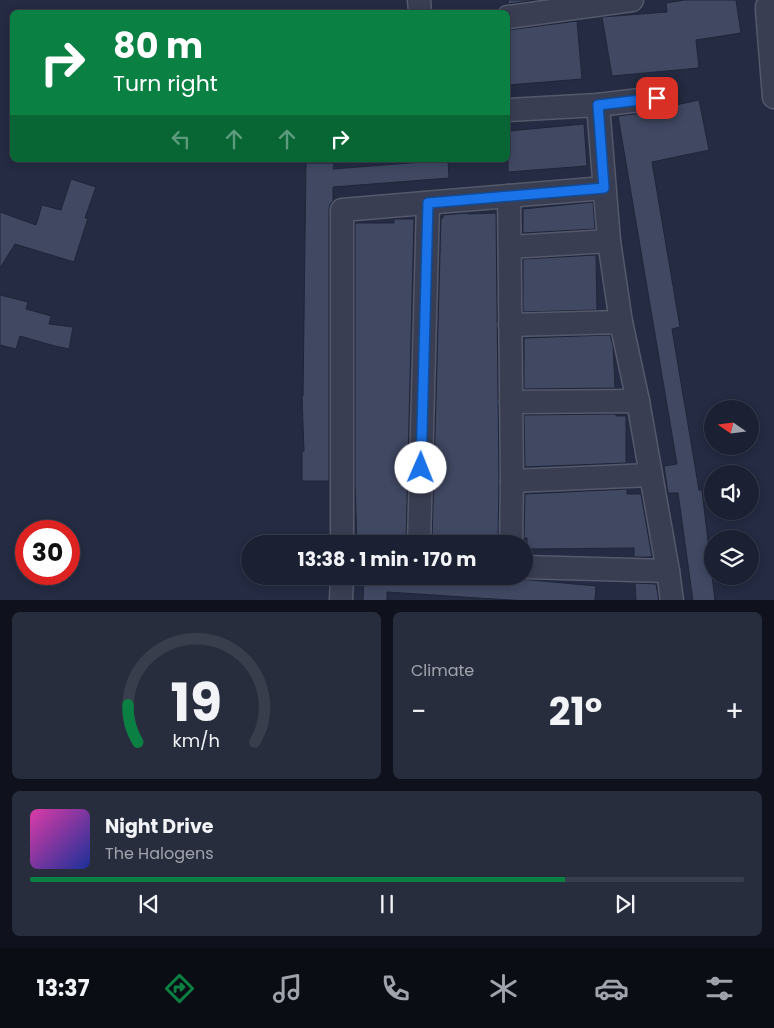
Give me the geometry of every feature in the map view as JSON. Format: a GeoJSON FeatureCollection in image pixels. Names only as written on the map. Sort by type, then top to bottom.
{"type":"FeatureCollection","features":[{"type":"Feature","properties":{"kind":"street"},"geometry":{"type":"LineString","coordinates":[[510,11],[632,0]]}},
{"type":"Feature","properties":{"kind":"street"},"geometry":{"type":"LineString","coordinates":[[774,4],[767,7],[767,10],[774,95]]}},
{"type":"Feature","properties":{"kind":"street"},"geometry":{"type":"LineString","coordinates":[[510,110],[598,105],[657,98]]}},
{"type":"Feature","properties":{"kind":"street"},"geometry":{"type":"LineString","coordinates":[[598,105],[609,241],[672,600]]}},
{"type":"Feature","properties":{"kind":"street"},"geometry":{"type":"LineString","coordinates":[[342,535],[342,210],[604,188]]}},
{"type":"Feature","properties":{"kind":"street"},"geometry":{"type":"LineString","coordinates":[[509,196],[511,535]]}},
{"type":"Feature","properties":{"kind":"street"},"geometry":{"type":"LineString","coordinates":[[419,535],[428,203]]}},
{"type":"Feature","properties":{"kind":"street"},"geometry":{"type":"LineString","coordinates":[[510,247],[609,241]]}},
{"type":"Feature","properties":{"kind":"street"},"geometry":{"type":"LineString","coordinates":[[510,325],[622,322]]}},
{"type":"Feature","properties":{"kind":"street"},"geometry":{"type":"LineString","coordinates":[[511,402],[638,401]]}},
{"type":"Feature","properties":{"kind":"street"},"geometry":{"type":"LineString","coordinates":[[512,481],[650,475]]}},
{"type":"Feature","properties":{"kind":"street"},"geometry":{"type":"LineString","coordinates":[[533,567],[668,571]]}},
{"type":"Feature","properties":{"kind":"street"},"geometry":{"type":"LineString","coordinates":[[341,600],[342,585]]}},
{"type":"Feature","properties":{"kind":"building"},"geometry":{"type":"Polygon","coordinates":[[[508,0],[535,0],[508,4],[508,0]]]}},
{"type":"Feature","properties":{"kind":"building"},"geometry":{"type":"Polygon","coordinates":[[[684,0],[736,0],[741,33],[696,40],[699,68],[612,76],[602,17],[667,12],[666,3],[684,0]]]}},
{"type":"Feature","properties":{"kind":"building"},"geometry":{"type":"Polygon","coordinates":[[[577,21],[582,79],[510,85],[510,30],[577,21]]]}},
{"type":"Feature","properties":{"kind":"building"},"geometry":{"type":"Polygon","coordinates":[[[699,100],[709,150],[652,162],[680,327],[672,329],[699,490],[702,490],[704,520],[707,530],[704,530],[704,585],[713,585],[715,600],[693,600],[678,493],[668,493],[664,466],[677,464],[618,116],[659,111],[666,107],[699,100]]]}},
{"type":"Feature","properties":{"kind":"building"},"geometry":{"type":"Polygon","coordinates":[[[584,124],[587,166],[508,172],[508,162],[510,162],[510,131],[584,124]]]}},
{"type":"Feature","properties":{"kind":"building"},"geometry":{"type":"Polygon","coordinates":[[[422,162],[448,162],[449,178],[333,187],[333,201],[330,204],[329,210],[329,481],[302,481],[302,451],[304,451],[302,396],[306,163],[334,163],[333,169],[422,162]]]}},
{"type":"Feature","properties":{"kind":"building"},"geometry":{"type":"Polygon","coordinates":[[[71,179],[96,187],[85,218],[88,218],[74,262],[15,244],[0,268],[0,212],[36,225],[42,205],[61,210],[71,179]]]}},
{"type":"Feature","properties":{"kind":"building"},"geometry":{"type":"Polygon","coordinates":[[[593,202],[595,229],[523,233],[523,209],[593,202]]]}},
{"type":"Feature","properties":{"kind":"building"},"geometry":{"type":"Polygon","coordinates":[[[496,213],[498,535],[432,535],[441,218],[443,218],[443,215],[496,213]]]}},
{"type":"Feature","properties":{"kind":"building"},"geometry":{"type":"Polygon","coordinates":[[[394,219],[414,219],[406,535],[357,535],[355,223],[394,223],[394,219]]]}},
{"type":"Feature","properties":{"kind":"building"},"geometry":{"type":"Polygon","coordinates":[[[596,255],[597,310],[523,312],[523,259],[596,255]]]}},
{"type":"Feature","properties":{"kind":"building"},"geometry":{"type":"Polygon","coordinates":[[[0,295],[28,302],[26,309],[51,316],[49,324],[73,327],[69,349],[20,336],[16,349],[0,345],[0,295]]]}},
{"type":"Feature","properties":{"kind":"building"},"geometry":{"type":"Polygon","coordinates":[[[610,335],[613,345],[615,388],[524,389],[524,338],[610,335]]]}},
{"type":"Feature","properties":{"kind":"building"},"geometry":{"type":"Polygon","coordinates":[[[616,414],[616,416],[626,416],[626,463],[525,467],[524,415],[616,414]]]}},
{"type":"Feature","properties":{"kind":"building"},"geometry":{"type":"Polygon","coordinates":[[[627,489],[627,494],[641,494],[652,557],[634,557],[634,548],[533,549],[533,535],[524,535],[525,494],[627,489]]]}},
{"type":"Feature","properties":{"kind":"building"},"geometry":{"type":"Polygon","coordinates":[[[533,580],[596,586],[595,600],[510,600],[387,592],[387,600],[363,600],[364,585],[533,585],[533,580]]]}},
{"type":"Feature","properties":{"kind":"building"},"geometry":{"type":"Polygon","coordinates":[[[635,583],[656,584],[659,600],[636,600],[635,583]]]}},
{"type":"Feature","properties":{"kind":"route"},"geometry":{"type":"LineString","coordinates":[[421,468],[428,203],[604,188],[598,105],[657,98]]}}]}
